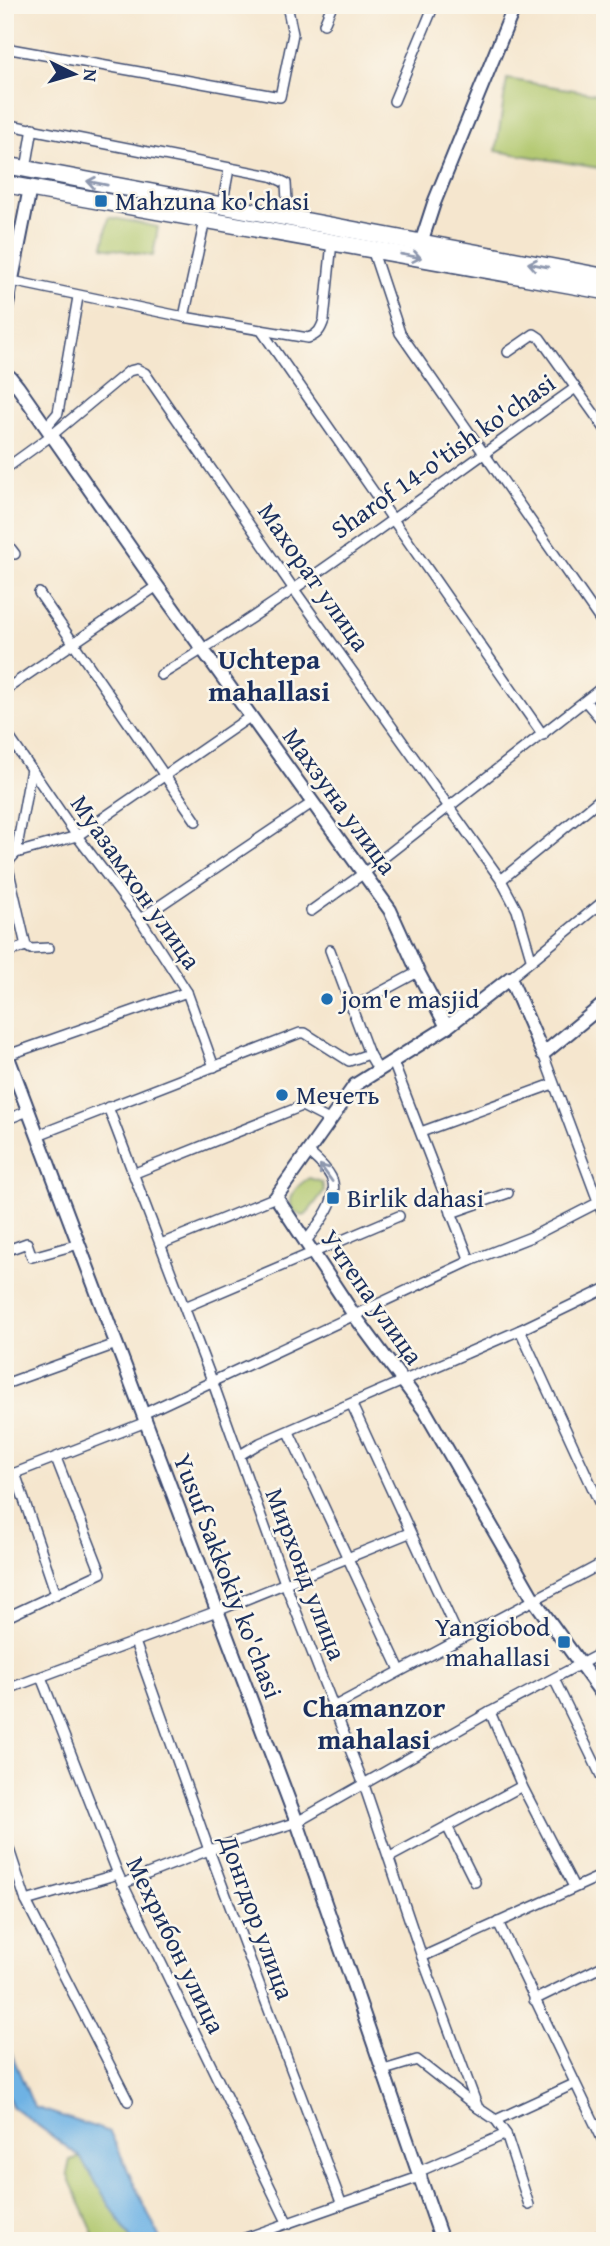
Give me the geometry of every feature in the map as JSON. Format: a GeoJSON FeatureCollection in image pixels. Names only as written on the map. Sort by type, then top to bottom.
{"type":"FeatureCollection","features":[{"type":"Feature","properties":{"kind":"highway"},"geometry":{"type":"LineString","coordinates":[[5,165],[222,206],[332,242],[605,277]]}},
{"type":"Feature","properties":{"kind":"highway"},"geometry":{"type":"LineString","coordinates":[[5,184],[205,220],[287,226],[421,243],[473,260],[605,291]]}},
{"type":"Feature","properties":{"kind":"street"},"geometry":{"type":"LineString","coordinates":[[5,48],[280,97],[293,34],[287,5]]}},
{"type":"Feature","properties":{"kind":"street"},"geometry":{"type":"LineString","coordinates":[[324,24],[332,5]]}},
{"type":"Feature","properties":{"kind":"street"},"geometry":{"type":"LineString","coordinates":[[394,101],[434,5]]}},
{"type":"Feature","properties":{"kind":"street"},"geometry":{"type":"LineString","coordinates":[[421,243],[434,203],[515,5]]}},
{"type":"Feature","properties":{"kind":"street"},"geometry":{"type":"LineString","coordinates":[[5,124],[281,180],[286,183],[287,226]]}},
{"type":"Feature","properties":{"kind":"street"},"geometry":{"type":"LineString","coordinates":[[26,169],[33,128]]}},
{"type":"Feature","properties":{"kind":"street"},"geometry":{"type":"LineString","coordinates":[[222,206],[229,169]]}},
{"type":"Feature","properties":{"kind":"street"},"geometry":{"type":"LineString","coordinates":[[5,315],[30,188]]}},
{"type":"Feature","properties":{"kind":"street"},"geometry":{"type":"LineString","coordinates":[[184,317],[205,220]]}},
{"type":"Feature","properties":{"kind":"street"},"geometry":{"type":"LineString","coordinates":[[12,281],[78,297],[308,338],[314,337],[321,329],[332,242]]}},
{"type":"Feature","properties":{"kind":"street"},"geometry":{"type":"LineString","coordinates":[[372,249],[400,333],[605,627]]}},
{"type":"Feature","properties":{"kind":"street"},"geometry":{"type":"LineString","coordinates":[[49,431],[58,413],[78,297]]}},
{"type":"Feature","properties":{"kind":"street"},"geometry":{"type":"LineString","coordinates":[[261,330],[544,735]]}},
{"type":"Feature","properties":{"kind":"street"},"geometry":{"type":"LineString","coordinates":[[508,352],[534,334],[540,338],[574,388],[602,419],[605,429]]}},
{"type":"Feature","properties":{"kind":"street","name":"Махорат улица"},"geometry":{"type":"LineString","coordinates":[[5,470],[49,431],[129,371],[137,369],[145,373],[293,588],[502,880],[523,924],[531,958]]}},
{"type":"Feature","properties":{"kind":"street","name":"Махзуна улица"},"geometry":{"type":"LineString","coordinates":[[5,376],[10,377],[18,387],[390,910],[447,1027]]}},
{"type":"Feature","properties":{"kind":"street","name":"Sharof 14-o'tish ko'chasi"},"geometry":{"type":"LineString","coordinates":[[161,675],[293,588],[574,388]]}},
{"type":"Feature","properties":{"kind":"street"},"geometry":{"type":"LineString","coordinates":[[5,541],[15,554]]}},
{"type":"Feature","properties":{"kind":"street"},"geometry":{"type":"LineString","coordinates":[[5,690],[158,586]]}},
{"type":"Feature","properties":{"kind":"street"},"geometry":{"type":"LineString","coordinates":[[39,593],[196,821]]}},
{"type":"Feature","properties":{"kind":"street"},"geometry":{"type":"LineString","coordinates":[[311,911],[544,735],[605,685]]}},
{"type":"Feature","properties":{"kind":"street"},"geometry":{"type":"LineString","coordinates":[[586,702],[605,724]]}},
{"type":"Feature","properties":{"kind":"street"},"geometry":{"type":"LineString","coordinates":[[16,853],[78,836],[251,716]]}},
{"type":"Feature","properties":{"kind":"street","name":"Муазамхон улица"},"geometry":{"type":"LineString","coordinates":[[5,731],[140,919],[187,992],[214,1067]]}},
{"type":"Feature","properties":{"kind":"street"},"geometry":{"type":"LineString","coordinates":[[31,769],[16,853],[7,863],[26,946],[31,949],[49,947]]}},
{"type":"Feature","properties":{"kind":"street"},"geometry":{"type":"LineString","coordinates":[[502,880],[605,795]]}},
{"type":"Feature","properties":{"kind":"street"},"geometry":{"type":"LineString","coordinates":[[140,919],[312,803]]}},
{"type":"Feature","properties":{"kind":"street"},"geometry":{"type":"LineString","coordinates":[[161,1244],[276,1196],[355,1085],[447,1027],[605,900]]}},
{"type":"Feature","properties":{"kind":"street"},"geometry":{"type":"LineString","coordinates":[[5,953],[26,946]]}},
{"type":"Feature","properties":{"kind":"street"},"geometry":{"type":"LineString","coordinates":[[330,950],[369,1054],[379,1071]]}},
{"type":"Feature","properties":{"kind":"street"},"geometry":{"type":"LineString","coordinates":[[351,1008],[418,972]]}},
{"type":"Feature","properties":{"kind":"street"},"geometry":{"type":"LineString","coordinates":[[510,978],[601,1200],[605,1220]]}},
{"type":"Feature","properties":{"kind":"street"},"geometry":{"type":"LineString","coordinates":[[7,1057],[187,992]]}},
{"type":"Feature","properties":{"kind":"street"},"geometry":{"type":"LineString","coordinates":[[542,1054],[605,1003]]}},
{"type":"Feature","properties":{"kind":"street"},"geometry":{"type":"LineString","coordinates":[[38,1135],[300,1033],[305,1033],[349,1061],[369,1054]]}},
{"type":"Feature","properties":{"kind":"street","name":"Yusuf Sakkokiy ko'chasi"},"geometry":{"type":"LineString","coordinates":[[7,1057],[297,1822],[443,2241]]}},
{"type":"Feature","properties":{"kind":"street"},"geometry":{"type":"LineString","coordinates":[[394,1062],[470,1261]]}},
{"type":"Feature","properties":{"kind":"street"},"geometry":{"type":"LineString","coordinates":[[421,1132],[553,1084]]}},
{"type":"Feature","properties":{"kind":"street"},"geometry":{"type":"LineString","coordinates":[[135,1173],[302,1106],[329,1120]]}},
{"type":"Feature","properties":{"kind":"street","name":"Мирхонд улица"},"geometry":{"type":"LineString","coordinates":[[108,1107],[240,1455],[285,1583],[335,1706],[390,1857],[422,1957],[478,2108]]}},
{"type":"Feature","properties":{"kind":"street"},"geometry":{"type":"LineString","coordinates":[[5,1120],[28,1111]]}},
{"type":"Feature","properties":{"kind":"street"},"geometry":{"type":"LineString","coordinates":[[308,1152],[330,1174],[334,1189],[309,1248]]}},
{"type":"Feature","properties":{"kind":"street"},"geometry":{"type":"LineString","coordinates":[[452,1213],[508,1192]]}},
{"type":"Feature","properties":{"kind":"street","name":"Учтепа улица"},"geometry":{"type":"LineString","coordinates":[[276,1196],[354,1315],[425,1410],[534,1600],[605,1698]]}},
{"type":"Feature","properties":{"kind":"street"},"geometry":{"type":"LineString","coordinates":[[56,1594],[10,1476],[144,1418],[354,1315],[470,1261],[531,1237],[601,1200]]}},
{"type":"Feature","properties":{"kind":"street"},"geometry":{"type":"LineString","coordinates":[[184,1307],[309,1248],[399,1216]]}},
{"type":"Feature","properties":{"kind":"street"},"geometry":{"type":"LineString","coordinates":[[5,1251],[27,1243],[32,1257],[79,1244]]}},
{"type":"Feature","properties":{"kind":"street"},"geometry":{"type":"LineString","coordinates":[[240,1455],[260,1443],[352,1405],[605,1289]]}},
{"type":"Feature","properties":{"kind":"street"},"geometry":{"type":"LineString","coordinates":[[520,1330],[605,1515]]}},
{"type":"Feature","properties":{"kind":"street"},"geometry":{"type":"LineString","coordinates":[[5,1384],[116,1344]]}},
{"type":"Feature","properties":{"kind":"street"},"geometry":{"type":"LineString","coordinates":[[352,1405],[459,1638]]}},
{"type":"Feature","properties":{"kind":"street"},"geometry":{"type":"LineString","coordinates":[[289,1432],[400,1670]]}},
{"type":"Feature","properties":{"kind":"street"},"geometry":{"type":"LineString","coordinates":[[5,1618],[101,1573],[56,1458]]}},
{"type":"Feature","properties":{"kind":"street"},"geometry":{"type":"LineString","coordinates":[[5,1690],[217,1611],[410,1533]]}},
{"type":"Feature","properties":{"kind":"street"},"geometry":{"type":"LineString","coordinates":[[335,1706],[605,1562]]}},
{"type":"Feature","properties":{"kind":"street","name":"Донгдор улица"},"geometry":{"type":"LineString","coordinates":[[135,1642],[209,1850],[342,2205]]}},
{"type":"Feature","properties":{"kind":"street"},"geometry":{"type":"LineString","coordinates":[[122,1884],[209,1850],[297,1822],[490,1712],[605,1651]]}},
{"type":"Feature","properties":{"kind":"street","name":"Мехрибон улица"},"geometry":{"type":"LineString","coordinates":[[41,1677],[117,1874],[289,2224]]}},
{"type":"Feature","properties":{"kind":"street"},"geometry":{"type":"LineString","coordinates":[[554,1679],[605,1784]]}},
{"type":"Feature","properties":{"kind":"street"},"geometry":{"type":"LineString","coordinates":[[490,1712],[522,1786],[574,1887]]}},
{"type":"Feature","properties":{"kind":"street"},"geometry":{"type":"LineString","coordinates":[[390,1857],[522,1786]]}},
{"type":"Feature","properties":{"kind":"street"},"geometry":{"type":"LineString","coordinates":[[447,1826],[475,1882]]}},
{"type":"Feature","properties":{"kind":"street"},"geometry":{"type":"LineString","coordinates":[[5,1837],[26,1901],[128,2101]]}},
{"type":"Feature","properties":{"kind":"street"},"geometry":{"type":"LineString","coordinates":[[26,1901],[117,1874]]}},
{"type":"Feature","properties":{"kind":"street"},"geometry":{"type":"LineString","coordinates":[[422,1957],[605,1874]]}},
{"type":"Feature","properties":{"kind":"street"},"geometry":{"type":"LineString","coordinates":[[498,1922],[605,2144]]}},
{"type":"Feature","properties":{"kind":"street"},"geometry":{"type":"LineString","coordinates":[[534,2000],[605,1965]]}},
{"type":"Feature","properties":{"kind":"street"},"geometry":{"type":"LineString","coordinates":[[384,2070],[417,2060],[496,2120],[506,2134],[529,2205]]}},
{"type":"Feature","properties":{"kind":"street"},"geometry":{"type":"LineString","coordinates":[[496,2120],[574,2084]]}},
{"type":"Feature","properties":{"kind":"street"},"geometry":{"type":"LineString","coordinates":[[237,2241],[342,2205],[506,2134]]}},
{"type":"Feature","properties":{"kind":"street"},"geometry":{"type":"LineString","coordinates":[[593,2241],[605,2235]]}},
{"type":"Feature","properties":{"kind":"green space"},"geometry":{"type":"Polygon","coordinates":[[[507,79],[605,95],[605,169],[496,151],[507,79]]]}},
{"type":"Feature","properties":{"kind":"green space"},"geometry":{"type":"Polygon","coordinates":[[[109,217],[158,227],[153,256],[103,247],[109,217]]]}},
{"type":"Feature","properties":{"kind":"green space"},"geometry":{"type":"Polygon","coordinates":[[[309,1178],[322,1182],[324,1191],[303,1216],[293,1211],[291,1201],[300,1184],[309,1178]]]}},
{"type":"Feature","properties":{"kind":"green space"},"geometry":{"type":"Polygon","coordinates":[[[80,2157],[132,2241],[97,2241],[67,2174],[70,2160],[80,2157]]]}},
{"type":"Feature","properties":{"kind":"water"},"geometry":{"type":"Polygon","coordinates":[[[5,2039],[34,2107],[110,2132],[161,2241],[132,2241],[80,2157],[12,2106],[5,2089],[5,2039]]]}},
{"type":"Feature","properties":{"kind":"place","name":"Mahzuna ko'chasi"},"geometry":{"type":"Point","coordinates":[101,201]}},
{"type":"Feature","properties":{"kind":"place","name":"jom'e masjid"},"geometry":{"type":"Point","coordinates":[327,999]}},
{"type":"Feature","properties":{"kind":"place","name":"Мечеть"},"geometry":{"type":"Point","coordinates":[282,1095]}},
{"type":"Feature","properties":{"kind":"place","name":"Birlik dahasi"},"geometry":{"type":"Point","coordinates":[333,1198]}},
{"type":"Feature","properties":{"kind":"place","name":"Yangiobod mahallasi"},"geometry":{"type":"Point","coordinates":[564,1642]}},
{"type":"Feature","properties":{"kind":"district","name":"Uchtepa mahallasi"},"geometry":{"type":"Point","coordinates":[269,675]}},
{"type":"Feature","properties":{"kind":"district","name":"Chamanzor mahalasi"},"geometry":{"type":"Point","coordinates":[374,1723]}}]}
